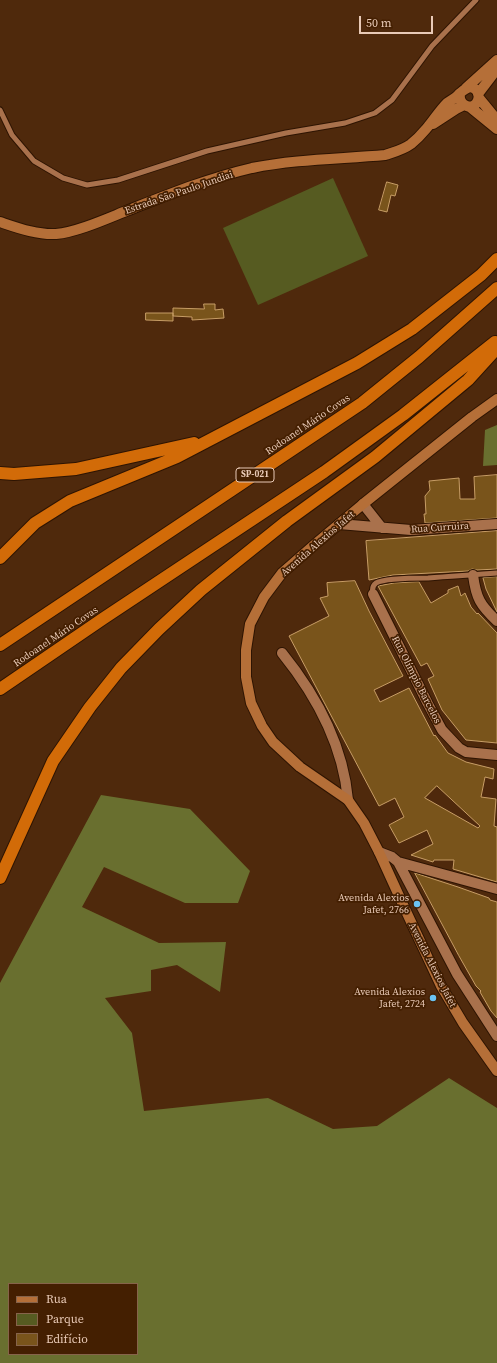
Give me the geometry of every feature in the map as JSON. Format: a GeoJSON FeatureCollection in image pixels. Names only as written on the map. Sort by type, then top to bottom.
{"type":"FeatureCollection","features":[{"type":"Feature","properties":{"kind":"highway"},"geometry":{"type":"LineString","coordinates":[[0,558],[35,523],[70,502],[177,457],[357,363],[412,329],[481,275],[497,259]]}},
{"type":"Feature","properties":{"kind":"highway","name":"Rodoanel Mário Covas"},"geometry":{"type":"LineString","coordinates":[[0,645],[362,403],[419,357],[497,288]]}},
{"type":"Feature","properties":{"kind":"highway","name":"Rodoanel Mário Covas"},"geometry":{"type":"LineString","coordinates":[[0,689],[324,472],[403,415],[497,341]]}},
{"type":"Feature","properties":{"kind":"highway"},"geometry":{"type":"LineString","coordinates":[[0,878],[53,761],[90,707],[121,668],[159,629],[201,590],[288,521],[375,457],[468,380],[497,348]]}},
{"type":"Feature","properties":{"kind":"highway"},"geometry":{"type":"LineString","coordinates":[[0,473],[14,474],[76,469],[213,439]]}},
{"type":"Feature","properties":{"kind":"main road","name":"Estrada São Paulo Jundiai"},"geometry":{"type":"LineString","coordinates":[[0,222],[21,229],[56,234],[99,222],[172,193],[253,168],[288,163],[385,155],[400,151],[410,145],[427,128],[448,102],[463,91],[497,60]]}},
{"type":"Feature","properties":{"kind":"main road"},"geometry":{"type":"LineString","coordinates":[[467,106],[476,104],[479,96],[497,69]]}},
{"type":"Feature","properties":{"kind":"main road"},"geometry":{"type":"LineString","coordinates":[[497,120],[472,88],[463,91],[460,100],[497,129]]}},
{"type":"Feature","properties":{"kind":"main road","name":"Estrada São Paulo Jundiai"},"geometry":{"type":"LineString","coordinates":[[427,128],[452,111],[467,106]]}},
{"type":"Feature","properties":{"kind":"main road","name":"Avenida Alexios Jafet"},"geometry":{"type":"LineString","coordinates":[[497,399],[472,417],[363,504],[282,573],[264,597],[250,624],[246,650],[246,677],[251,703],[262,726],[273,742],[300,767],[348,800],[364,823],[441,986],[463,1023],[497,1071]]}},
{"type":"Feature","properties":{"kind":"street"},"geometry":{"type":"LineString","coordinates":[[363,504],[382,528]]}},
{"type":"Feature","properties":{"kind":"street","name":"Rua Curruira"},"geometry":{"type":"LineString","coordinates":[[339,524],[394,530],[497,524]]}},
{"type":"Feature","properties":{"kind":"street"},"geometry":{"type":"LineString","coordinates":[[473,575],[480,603],[497,621]]}},
{"type":"Feature","properties":{"kind":"street","name":"Rua Olímpio Barcelos"},"geometry":{"type":"LineString","coordinates":[[373,594],[442,730],[459,748],[466,752],[497,755]]}},
{"type":"Feature","properties":{"kind":"street","name":"Avenida Alexios Jafet"},"geometry":{"type":"LineString","coordinates":[[282,653],[309,689],[327,725],[344,771],[348,800]]}},
{"type":"Feature","properties":{"kind":"street"},"geometry":{"type":"LineString","coordinates":[[379,852],[398,862],[497,889]]}},
{"type":"Feature","properties":{"kind":"street","name":"Avenida Alexios Jafet"},"geometry":{"type":"LineString","coordinates":[[398,862],[457,974],[497,1036]]}},
{"type":"Feature","properties":{"kind":"lane"},"geometry":{"type":"LineString","coordinates":[[0,110],[12,135],[34,161],[63,178],[87,185],[118,180],[207,151],[286,133],[345,123],[375,113],[392,100],[432,46],[476,0]]}},
{"type":"Feature","properties":{"kind":"lane"},"geometry":{"type":"LineString","coordinates":[[373,594],[372,587],[380,582],[497,573]]}},
{"type":"Feature","properties":{"kind":"green space"},"geometry":{"type":"Polygon","coordinates":[[[333,178],[368,256],[258,305],[223,228],[333,178]]]}},
{"type":"Feature","properties":{"kind":"green space"},"geometry":{"type":"Polygon","coordinates":[[[497,425],[497,465],[483,466],[485,430],[497,425]]]}},
{"type":"Feature","properties":{"kind":"green space"},"geometry":{"type":"Polygon","coordinates":[[[101,795],[190,809],[250,871],[238,903],[185,903],[104,867],[82,907],[159,943],[226,942],[220,992],[177,965],[151,970],[151,991],[105,998],[132,1033],[144,1111],[268,1098],[333,1129],[377,1126],[449,1078],[497,1108],[497,1363],[0,1363],[0,983],[101,795]]]}},
{"type":"Feature","properties":{"kind":"building"},"geometry":{"type":"Polygon","coordinates":[[[387,182],[398,185],[395,196],[391,195],[387,212],[379,210],[387,182]]]}},
{"type":"Feature","properties":{"kind":"building"},"geometry":{"type":"Polygon","coordinates":[[[204,304],[215,304],[215,310],[223,309],[224,318],[192,320],[192,317],[173,316],[173,308],[204,309],[204,304]]]}},
{"type":"Feature","properties":{"kind":"building"},"geometry":{"type":"Polygon","coordinates":[[[146,313],[173,313],[173,321],[146,320],[146,313]]]}},
{"type":"Feature","properties":{"kind":"building"},"geometry":{"type":"Polygon","coordinates":[[[497,475],[497,518],[425,523],[425,496],[430,490],[429,481],[459,478],[460,499],[475,499],[474,477],[497,475]]]}},
{"type":"Feature","properties":{"kind":"building"},"geometry":{"type":"Polygon","coordinates":[[[497,531],[497,569],[472,569],[468,571],[393,575],[369,580],[366,541],[497,531]]]}},
{"type":"Feature","properties":{"kind":"building"},"geometry":{"type":"Polygon","coordinates":[[[497,577],[497,612],[486,589],[483,578],[497,577]]]}},
{"type":"Feature","properties":{"kind":"building"},"geometry":{"type":"Polygon","coordinates":[[[355,581],[403,676],[374,690],[380,702],[409,688],[434,736],[435,735],[448,753],[466,762],[494,769],[493,779],[485,777],[481,797],[496,799],[494,826],[497,827],[497,882],[453,869],[454,860],[434,860],[433,862],[411,855],[433,844],[427,830],[399,843],[389,825],[404,817],[395,798],[379,806],[289,636],[329,616],[320,598],[328,596],[327,583],[355,581]],[[437,786],[425,798],[478,828],[480,826],[437,786]]]}},
{"type":"Feature","properties":{"kind":"building"},"geometry":{"type":"Polygon","coordinates":[[[419,582],[431,603],[448,593],[448,590],[458,586],[461,596],[465,593],[471,607],[497,633],[497,743],[466,740],[442,710],[428,679],[434,676],[427,663],[421,666],[378,586],[394,583],[419,582]]]}},
{"type":"Feature","properties":{"kind":"building"},"geometry":{"type":"Polygon","coordinates":[[[415,873],[497,902],[497,1018],[491,1011],[480,992],[481,991],[476,986],[459,956],[415,873]]]}},
{"type":"Feature","properties":{"kind":"place","name":"Avenida Alexios Jafet, 2766"},"geometry":{"type":"Point","coordinates":[417,904]}},
{"type":"Feature","properties":{"kind":"place","name":"Avenida Alexios Jafet, 2724"},"geometry":{"type":"Point","coordinates":[433,998]}}]}
